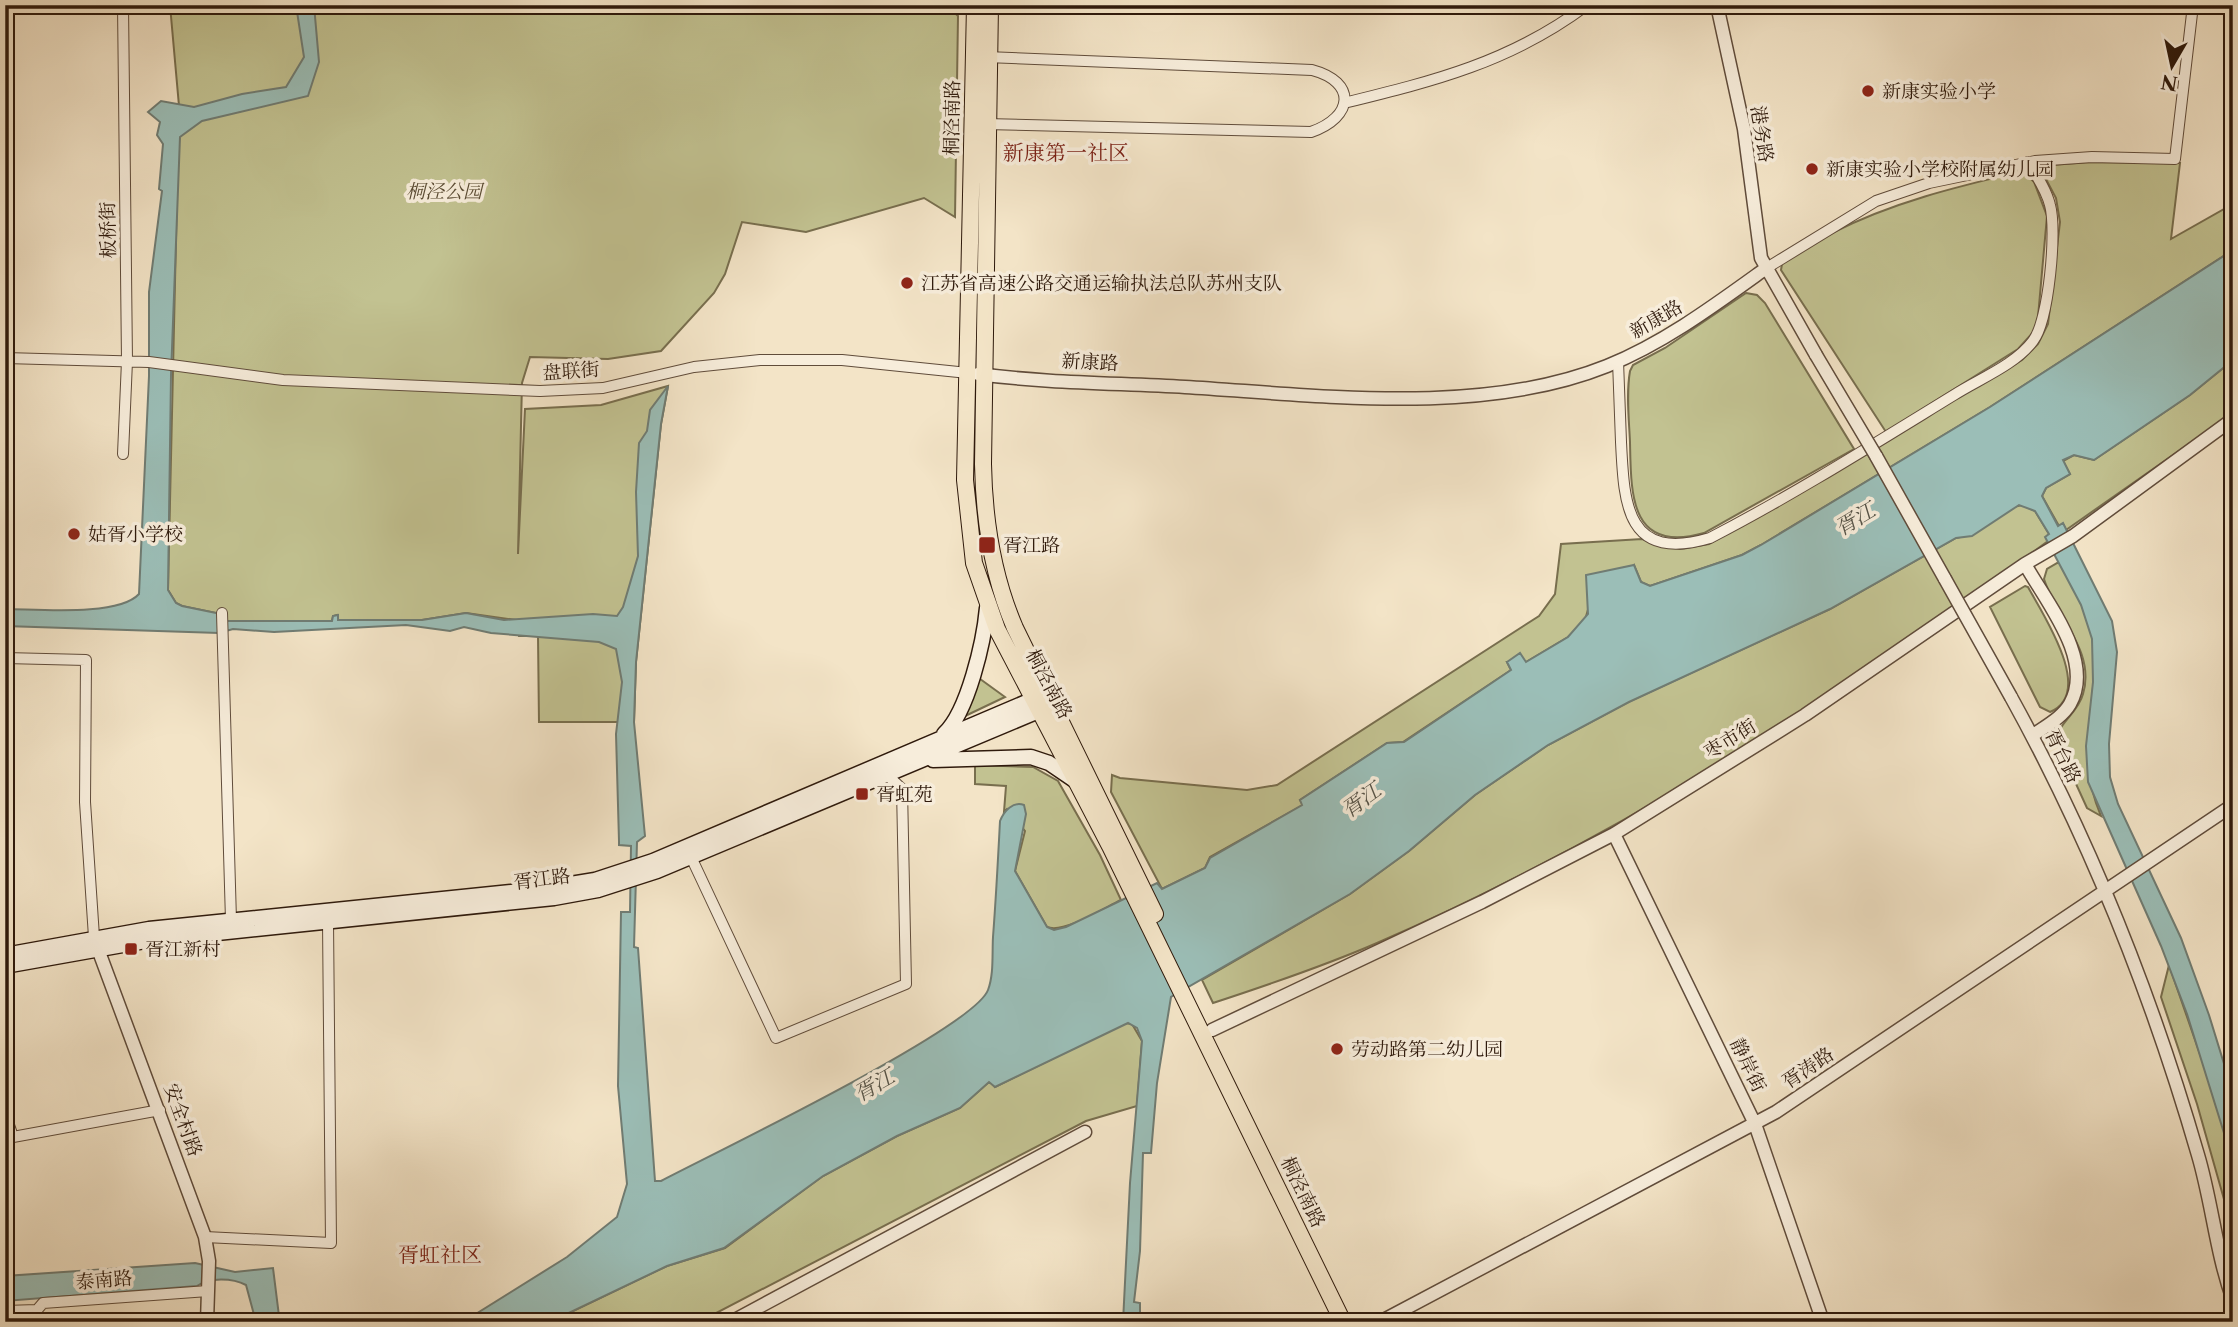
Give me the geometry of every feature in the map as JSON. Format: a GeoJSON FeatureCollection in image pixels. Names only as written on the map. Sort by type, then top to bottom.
{"type":"FeatureCollection","features":[{"type":"Feature","properties":{"kind":"main road","name":"桐泾南路"},"geometry":{"type":"LineString","coordinates":[[975,5],[982,57]]}},
{"type":"Feature","properties":{"kind":"main road","name":"桐泾南路"},"geometry":{"type":"LineString","coordinates":[[990,5],[982,57],[968,373],[966,506],[974,564],[987,608],[1042,702],[1189,994],[1343,1322]]}},
{"type":"Feature","properties":{"kind":"main road","name":"桐泾南路"},"geometry":{"type":"LineString","coordinates":[[981,124],[987,375],[983,480],[989,531],[1005,602],[1074,780],[1134,884]]}},
{"type":"Feature","properties":{"kind":"main road"},"geometry":{"type":"LineString","coordinates":[[938,740],[958,716],[983,637],[987,608]]}},
{"type":"Feature","properties":{"kind":"main road","name":"胥江路"},"geometry":{"type":"LineString","coordinates":[[5,965],[95,942],[327,920],[633,880],[667,861],[938,740],[1042,702]]}},
{"type":"Feature","properties":{"kind":"main road","name":"胥江路"},"geometry":{"type":"LineString","coordinates":[[667,861],[691,856],[914,763],[1042,702]]}},
{"type":"Feature","properties":{"kind":"main road"},"geometry":{"type":"LineString","coordinates":[[914,763],[1027,757],[1047,761],[1074,780]]}},
{"type":"Feature","properties":{"kind":"main road","name":"胥江路"},"geometry":{"type":"LineString","coordinates":[[5,955],[231,920],[583,888]]}},
{"type":"Feature","properties":{"kind":"main road","name":"桐泾南路"},"geometry":{"type":"LineString","coordinates":[[1189,994],[1212,1030],[1355,1322]]}},
{"type":"Feature","properties":{"kind":"street","name":"板桥街"},"geometry":{"type":"LineString","coordinates":[[123,5],[127,361],[123,454]]}},
{"type":"Feature","properties":{"kind":"street"},"geometry":{"type":"LineString","coordinates":[[1344,103],[1474,69],[1517,50],[1587,5]]}},
{"type":"Feature","properties":{"kind":"street","name":"港务路"},"geometry":{"type":"LineString","coordinates":[[1717,5],[1744,128],[1765,269]]}},
{"type":"Feature","properties":{"kind":"street","name":"新康路"},"geometry":{"type":"LineString","coordinates":[[968,373],[1338,396],[1420,397],[1529,387],[1583,374],[1618,361],[1704,313],[1765,269],[1876,201],[1929,183],[2028,162],[2092,157],[2175,159],[2193,5]]}},
{"type":"Feature","properties":{"kind":"street"},"geometry":{"type":"LineString","coordinates":[[981,124],[1311,132],[1336,121],[1342,113],[1344,103],[1344,94],[1337,83],[1327,74],[1312,70],[982,57]]}},
{"type":"Feature","properties":{"kind":"street"},"geometry":{"type":"LineString","coordinates":[[1618,361],[1623,488],[1633,522],[1643,532],[1663,542],[1684,544],[1710,538],[1941,403],[2024,351],[2033,341],[2044,310],[2052,219],[2045,192],[2028,162]]}},
{"type":"Feature","properties":{"kind":"street","name":"胥台路"},"geometry":{"type":"LineString","coordinates":[[1765,269],[1916,522],[2032,736],[2105,891],[2131,951],[2181,1098],[2216,1219],[2225,1278],[2233,1300]]}},
{"type":"Feature","properties":{"kind":"street","name":"盘联街"},"geometry":{"type":"LineString","coordinates":[[5,359],[149,362],[283,380],[540,391],[603,388],[694,367],[760,360],[842,360],[968,373]]}},
{"type":"Feature","properties":{"kind":"street","name":"枣市街"},"geometry":{"type":"LineString","coordinates":[[1212,1030],[1482,902],[1614,834],[1805,715],[2025,564],[2073,536],[2233,419]]}},
{"type":"Feature","properties":{"kind":"street"},"geometry":{"type":"LineString","coordinates":[[2025,564],[2069,644],[2076,666],[2075,691],[2069,706],[2032,736]]}},
{"type":"Feature","properties":{"kind":"street"},"geometry":{"type":"LineString","coordinates":[[222,613],[231,920]]}},
{"type":"Feature","properties":{"kind":"street"},"geometry":{"type":"LineString","coordinates":[[5,659],[86,660],[85,802],[95,942]]}},
{"type":"Feature","properties":{"kind":"street"},"geometry":{"type":"LineString","coordinates":[[691,856],[776,1038],[906,984],[902,789],[886,774]]}},
{"type":"Feature","properties":{"kind":"street","name":"胥涛路"},"geometry":{"type":"LineString","coordinates":[[1380,1322],[1755,1124],[2233,805]]}},
{"type":"Feature","properties":{"kind":"street","name":"静岸街"},"geometry":{"type":"LineString","coordinates":[[1614,834],[1755,1124],[1823,1322]]}},
{"type":"Feature","properties":{"kind":"street"},"geometry":{"type":"LineString","coordinates":[[205,1237],[331,1243],[327,920]]}},
{"type":"Feature","properties":{"kind":"street","name":"安全村路"},"geometry":{"type":"LineString","coordinates":[[95,942],[205,1237],[209,1261],[207,1322]]}},
{"type":"Feature","properties":{"kind":"street"},"geometry":{"type":"LineString","coordinates":[[5,1113],[13,1138],[160,1111]]}},
{"type":"Feature","properties":{"kind":"street"},"geometry":{"type":"LineString","coordinates":[[731,1322],[1085,1132]]}},
{"type":"Feature","properties":{"kind":"street","name":"泰南路"},"geometry":{"type":"LineString","coordinates":[[5,1311],[37,1310],[43,1303],[208,1288]]}},
{"type":"Feature","properties":{"kind":"green space","name":"桐泾公园"},"geometry":{"type":"Polygon","coordinates":[[[170,5],[947,5],[958,16],[955,217],[924,198],[806,232],[742,222],[725,274],[714,293],[661,351],[608,359],[530,357],[522,383],[518,554],[525,409],[601,405],[668,386],[661,424],[636,662],[634,722],[539,722],[538,636],[519,636],[516,620],[466,613],[422,620],[338,620],[337,615],[333,616],[332,621],[226,621],[226,615],[176,603],[168,590],[179,106],[170,5]]]}},
{"type":"Feature","properties":{"kind":"green space"},"geometry":{"type":"Polygon","coordinates":[[[2089,162],[2180,163],[2171,239],[2233,204],[2233,250],[1990,407],[1742,555],[1650,586],[1641,582],[1634,565],[1589,606],[1585,620],[1568,637],[1526,662],[1507,662],[1511,670],[1403,742],[1387,743],[1300,800],[1303,805],[1210,857],[1205,868],[1162,889],[1111,792],[1112,775],[1247,790],[1277,785],[1539,616],[1555,594],[1561,544],[1642,539],[1680,549],[1709,544],[2022,360],[2038,344],[2048,324],[2060,222],[2056,198],[2039,166],[2089,162]]]}},
{"type":"Feature","properties":{"kind":"green space"},"geometry":{"type":"Polygon","coordinates":[[[2023,171],[2034,182],[2047,216],[2037,328],[2018,349],[1886,432],[1781,270],[1782,264],[1812,243],[1878,212],[1949,189],[2023,171]]]}},
{"type":"Feature","properties":{"kind":"green space"},"geometry":{"type":"Polygon","coordinates":[[[1746,293],[1757,295],[1765,303],[1854,449],[1704,533],[1680,537],[1661,535],[1648,527],[1634,500],[1628,406],[1630,371],[1633,365],[1665,348],[1746,293]]]}},
{"type":"Feature","properties":{"kind":"green space"},"geometry":{"type":"Polygon","coordinates":[[[2233,360],[2233,413],[2066,530],[2063,524],[2059,526],[2042,496],[2046,488],[2070,474],[2063,461],[2074,455],[2094,460],[2190,395],[2233,360]]]}},
{"type":"Feature","properties":{"kind":"green space"},"geometry":{"type":"Polygon","coordinates":[[[2022,505],[2035,511],[2049,534],[2046,537],[2048,541],[1888,655],[1724,761],[1554,858],[1466,902],[1337,960],[1213,1003],[1202,980],[1350,894],[1409,851],[1475,795],[1548,745],[1628,702],[1830,609],[1956,538],[1974,532],[2005,511],[2022,505]]]}},
{"type":"Feature","properties":{"kind":"green space"},"geometry":{"type":"Polygon","coordinates":[[[2059,562],[2081,605],[2093,639],[2094,674],[2088,753],[2093,793],[2101,816],[2087,808],[2056,740],[2061,728],[2081,701],[2086,678],[2080,649],[2044,579],[2047,569],[2059,562]]]}},
{"type":"Feature","properties":{"kind":"green space"},"geometry":{"type":"Polygon","coordinates":[[[2025,586],[2053,633],[2067,671],[2068,688],[2063,702],[2050,712],[2040,707],[1990,607],[2025,586]]]}},
{"type":"Feature","properties":{"kind":"green space"},"geometry":{"type":"Polygon","coordinates":[[[976,676],[1005,697],[963,717],[976,676]]]}},
{"type":"Feature","properties":{"kind":"green space"},"geometry":{"type":"Polygon","coordinates":[[[975,765],[1033,767],[1058,781],[1100,855],[1121,900],[1073,924],[1047,927],[1015,871],[1025,831],[1007,809],[1004,812],[1006,786],[975,784],[975,765]]]}},
{"type":"Feature","properties":{"kind":"green space"},"geometry":{"type":"Polygon","coordinates":[[[2169,965],[2210,1083],[2232,1157],[2233,1231],[2197,1104],[2161,997],[2169,965]]]}},
{"type":"Feature","properties":{"kind":"green space"},"geometry":{"type":"Polygon","coordinates":[[[1125,1023],[1132,1024],[1142,1041],[1137,1106],[1086,1121],[699,1322],[550,1322],[667,1266],[725,1248],[823,1176],[897,1136],[960,1108],[990,1081],[995,1087],[1125,1023]]]}},
{"type":"Feature","properties":{"kind":"water","name":"胥江"},"geometry":{"type":"Polygon","coordinates":[[[296,5],[314,5],[319,62],[308,96],[202,121],[180,137],[171,375],[168,590],[176,603],[226,615],[227,621],[332,621],[333,616],[338,615],[338,620],[422,620],[466,613],[504,620],[593,614],[617,616],[623,607],[638,556],[636,492],[639,443],[647,431],[650,410],[668,386],[661,424],[636,662],[634,722],[645,836],[637,842],[634,947],[638,948],[655,1181],[661,1181],[838,1090],[938,1032],[972,1008],[990,984],[1000,821],[1006,810],[1024,805],[1026,814],[1015,871],[1047,927],[1054,930],[1066,927],[1157,883],[1162,889],[1205,868],[1210,858],[1302,805],[1300,800],[1387,743],[1404,742],[1511,670],[1507,662],[1520,653],[1526,662],[1568,637],[1588,614],[1586,575],[1634,565],[1641,582],[1650,586],[1742,555],[1990,407],[2233,250],[2233,360],[2190,395],[2094,460],[2074,455],[2063,460],[2070,474],[2046,488],[2042,496],[2058,526],[2063,523],[2112,621],[2117,652],[2109,744],[2110,777],[2118,804],[2181,938],[2209,1015],[2233,1093],[2233,1162],[2187,1014],[2161,946],[2088,782],[2086,746],[2093,682],[2092,639],[2081,605],[2045,537],[2049,534],[2035,511],[2019,505],[1972,536],[1956,538],[1830,609],[1629,702],[1548,745],[1475,795],[1409,851],[1350,894],[1171,997],[1157,1083],[1151,1153],[1143,1153],[1140,1251],[1134,1302],[1140,1303],[1140,1322],[1123,1322],[1130,1183],[1142,1041],[1137,1028],[1128,1023],[995,1087],[989,1082],[960,1108],[897,1136],[823,1176],[724,1248],[667,1266],[550,1322],[463,1322],[567,1257],[617,1217],[627,1184],[618,1086],[621,912],[630,912],[631,846],[619,845],[616,734],[622,682],[616,649],[599,642],[491,633],[464,627],[450,631],[406,625],[274,632],[233,629],[219,633],[5,626],[5,609],[96,609],[114,606],[139,594],[149,376],[149,292],[162,191],[159,189],[163,144],[157,135],[160,122],[148,112],[161,101],[194,107],[242,94],[286,87],[304,57],[296,5]]]}},
{"type":"Feature","properties":{"kind":"water"},"geometry":{"type":"Polygon","coordinates":[[[195,1263],[235,1272],[273,1268],[279,1316],[275,1322],[256,1322],[246,1285],[228,1280],[208,1281],[197,1286],[5,1301],[5,1276],[195,1263]]]}},
{"type":"Feature","properties":{"kind":"place","name":"新康实验小学"},"geometry":{"type":"Point","coordinates":[1868,91]}},
{"type":"Feature","properties":{"kind":"place","name":"新康实验小学校附属幼儿园"},"geometry":{"type":"Point","coordinates":[1812,169]}},
{"type":"Feature","properties":{"kind":"place","name":"江苏省高速公路交通运输执法总队苏州支队"},"geometry":{"type":"Point","coordinates":[907,283]}},
{"type":"Feature","properties":{"kind":"place","name":"姑胥小学校"},"geometry":{"type":"Point","coordinates":[74,534]}},
{"type":"Feature","properties":{"kind":"place","name":"胥江路"},"geometry":{"type":"Point","coordinates":[987,545]}},
{"type":"Feature","properties":{"kind":"place","name":"胥虹苑"},"geometry":{"type":"Point","coordinates":[862,794]}},
{"type":"Feature","properties":{"kind":"place","name":"胥江新村"},"geometry":{"type":"Point","coordinates":[131,949]}},
{"type":"Feature","properties":{"kind":"place","name":"劳动路第二幼儿园"},"geometry":{"type":"Point","coordinates":[1337,1049]}},
{"type":"Feature","properties":{"kind":"district","name":"新康第一社区"},"geometry":{"type":"Point","coordinates":[1066,152]}},
{"type":"Feature","properties":{"kind":"district","name":"胥虹社区"},"geometry":{"type":"Point","coordinates":[440,1254]}}]}
